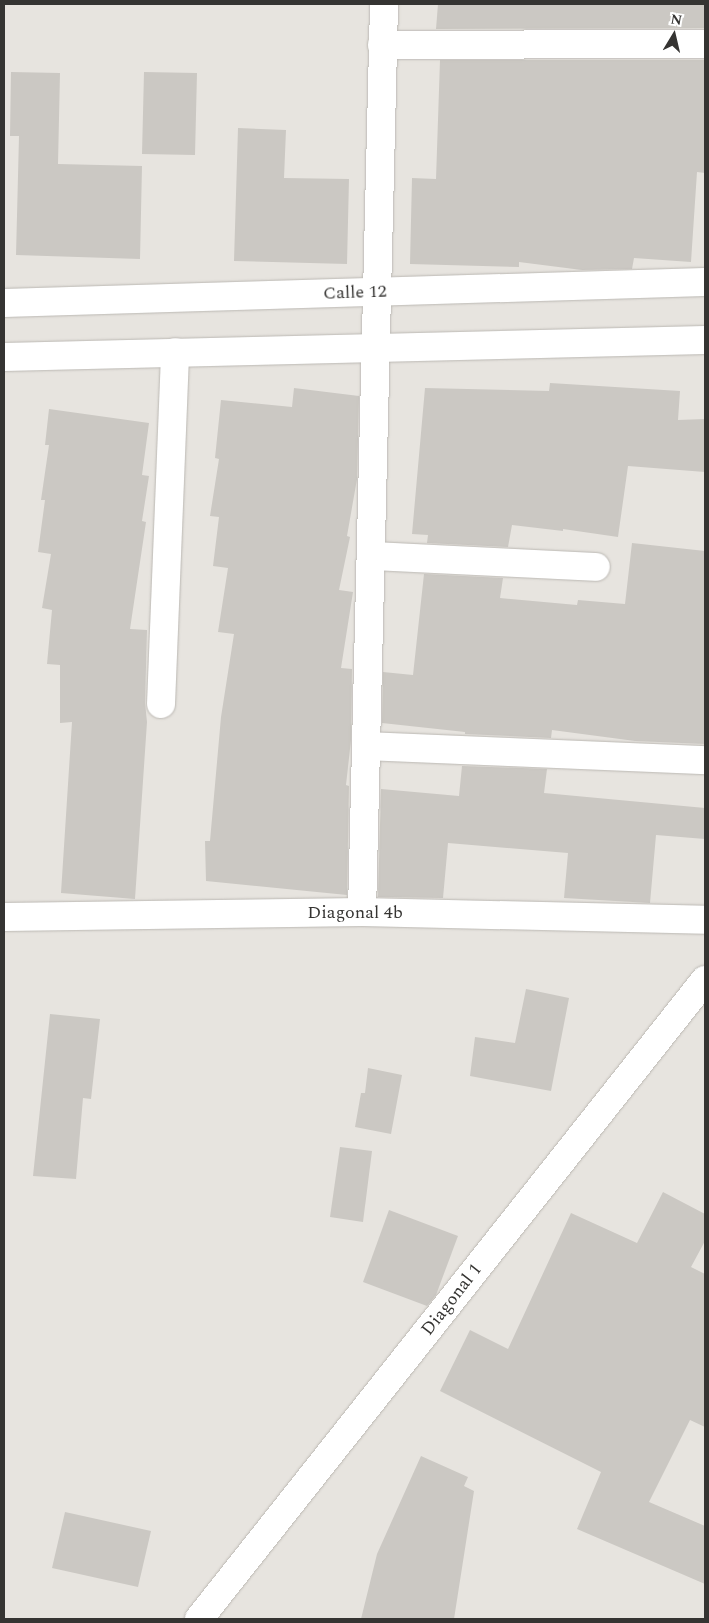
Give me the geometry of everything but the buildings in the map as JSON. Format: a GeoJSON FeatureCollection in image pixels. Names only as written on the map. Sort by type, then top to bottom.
{"type":"FeatureCollection","features":[{"type":"Feature","properties":{"kind":"street"},"geometry":{"type":"LineString","coordinates":[[362,912],[384,4]]}},
{"type":"Feature","properties":{"kind":"street"},"geometry":{"type":"LineString","coordinates":[[382,45],[705,44]]}},
{"type":"Feature","properties":{"kind":"street","name":"Calle 12"},"geometry":{"type":"LineString","coordinates":[[4,303],[705,282]]}},
{"type":"Feature","properties":{"kind":"street"},"geometry":{"type":"LineString","coordinates":[[4,357],[705,340]]}},
{"type":"Feature","properties":{"kind":"street"},"geometry":{"type":"LineString","coordinates":[[161,704],[175,352]]}},
{"type":"Feature","properties":{"kind":"street"},"geometry":{"type":"LineString","coordinates":[[372,556],[596,567]]}},
{"type":"Feature","properties":{"kind":"street"},"geometry":{"type":"LineString","coordinates":[[367,746],[705,760]]}},
{"type":"Feature","properties":{"kind":"street","name":"Diagonal 4b"},"geometry":{"type":"LineString","coordinates":[[4,917],[362,912],[705,920]]}},
{"type":"Feature","properties":{"kind":"street","name":"Diagonal 1"},"geometry":{"type":"LineString","coordinates":[[199,1619],[705,980]]}}]}
